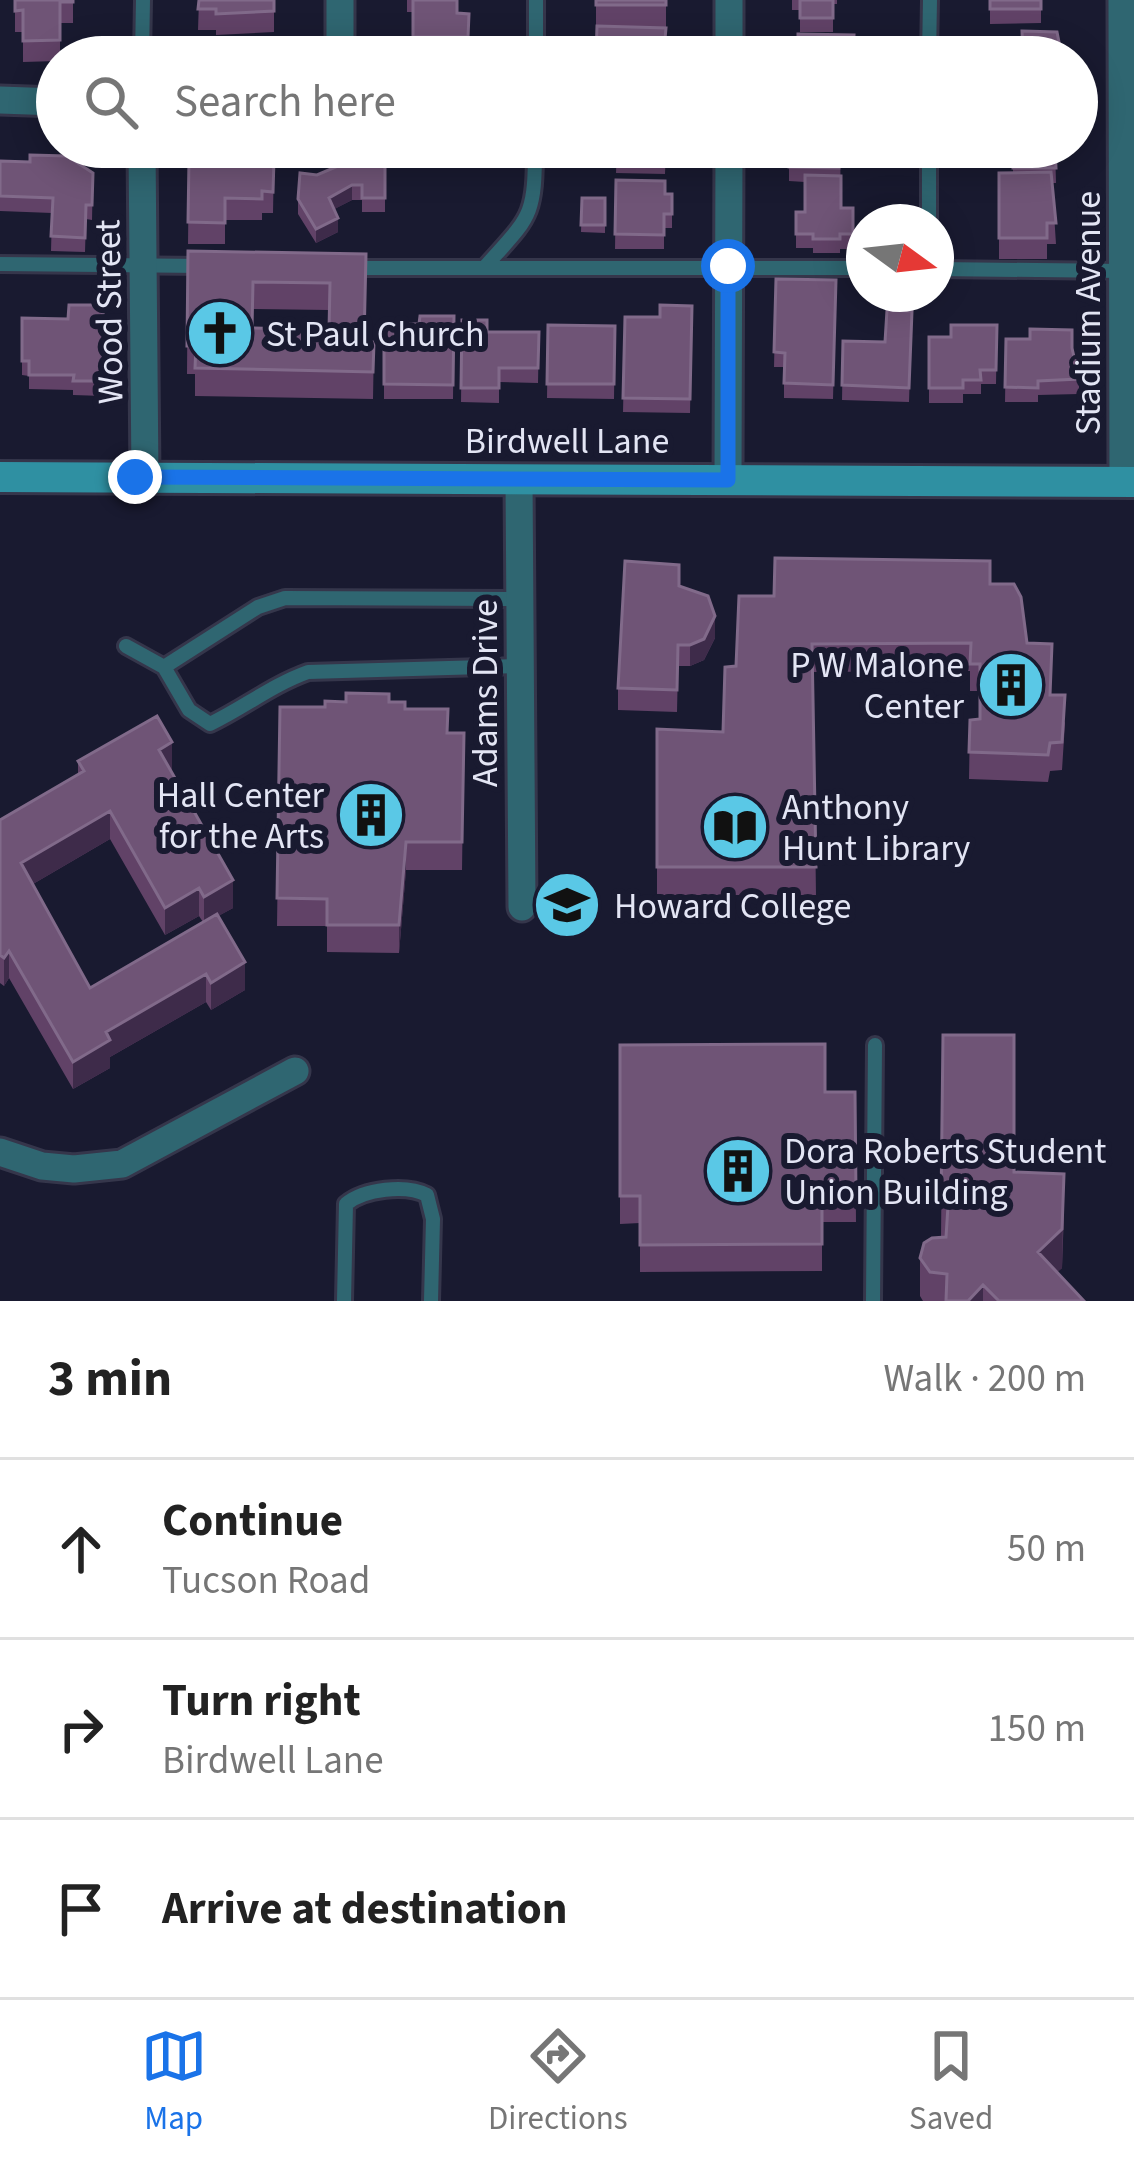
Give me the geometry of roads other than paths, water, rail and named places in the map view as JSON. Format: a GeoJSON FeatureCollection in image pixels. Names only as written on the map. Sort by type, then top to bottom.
{"type":"FeatureCollection","features":[{"type":"Feature","properties":{"kind":"main road","name":"Birdwell Lane"},"geometry":{"type":"LineString","coordinates":[[0,477],[1129,482]]}},
{"type":"Feature","properties":{"kind":"street"},"geometry":{"type":"LineString","coordinates":[[340,0],[340,36]]}},
{"type":"Feature","properties":{"kind":"street"},"geometry":{"type":"LineString","coordinates":[[729,0],[729,36]]}},
{"type":"Feature","properties":{"kind":"street","name":"Stadium Avenue"},"geometry":{"type":"LineString","coordinates":[[1122,0],[1129,482]]}},
{"type":"Feature","properties":{"kind":"street"},"geometry":{"type":"LineString","coordinates":[[0,100],[36,101]]}},
{"type":"Feature","properties":{"kind":"street","name":"Wood Street"},"geometry":{"type":"LineString","coordinates":[[142,168],[146,477]]}},
{"type":"Feature","properties":{"kind":"street"},"geometry":{"type":"LineString","coordinates":[[728,480],[729,168]]}},
{"type":"Feature","properties":{"kind":"street","name":"Adams Drive"},"geometry":{"type":"LineString","coordinates":[[519,479],[522,907]]}},
{"type":"Feature","properties":{"kind":"street"},"geometry":{"type":"LineString","coordinates":[[0,1152],[58,1167],[122,1165],[295,1071]]}},
{"type":"Feature","properties":{"kind":"lane"},"geometry":{"type":"LineString","coordinates":[[142,36],[143,0]]}},
{"type":"Feature","properties":{"kind":"lane"},"geometry":{"type":"LineString","coordinates":[[536,0],[536,36]]}},
{"type":"Feature","properties":{"kind":"lane"},"geometry":{"type":"LineString","coordinates":[[929,36],[930,0]]}},
{"type":"Feature","properties":{"kind":"lane"},"geometry":{"type":"LineString","coordinates":[[484,268],[529,217],[535,168]]}},
{"type":"Feature","properties":{"kind":"lane"},"geometry":{"type":"LineString","coordinates":[[929,168],[929,204]]}},
{"type":"Feature","properties":{"kind":"lane"},"geometry":{"type":"LineString","coordinates":[[0,264],[213,267]]}},
{"type":"Feature","properties":{"kind":"lane"},"geometry":{"type":"LineString","coordinates":[[328,268],[846,268]]}},
{"type":"Feature","properties":{"kind":"lane"},"geometry":{"type":"LineString","coordinates":[[954,269],[1128,270]]}},
{"type":"Feature","properties":{"kind":"lane"},"geometry":{"type":"LineString","coordinates":[[164,667],[258,607],[286,598],[520,599]]}},
{"type":"Feature","properties":{"kind":"lane"},"geometry":{"type":"LineString","coordinates":[[125,646],[164,667],[189,710],[211,724],[276,683],[308,673],[520,666]]}},
{"type":"Feature","properties":{"kind":"lane"},"geometry":{"type":"LineString","coordinates":[[873,1301],[875,1046]]}},
{"type":"Feature","properties":{"kind":"lane"},"geometry":{"type":"LineString","coordinates":[[344,1301],[346,1204],[356,1196],[414,1188],[427,1196],[433,1219],[431,1301]]}},
{"type":"Feature","properties":{"kind":"place","name":"St Paul Church"},"geometry":{"type":"Point","coordinates":[220,333]}},
{"type":"Feature","properties":{"kind":"place","name":"P W Malone Center"},"geometry":{"type":"Point","coordinates":[1011,685]}},
{"type":"Feature","properties":{"kind":"place","name":"Hall Center for the Arts"},"geometry":{"type":"Point","coordinates":[371,815]}},
{"type":"Feature","properties":{"kind":"place","name":"Anthony Hunt Library"},"geometry":{"type":"Point","coordinates":[735,827]}},
{"type":"Feature","properties":{"kind":"place","name":"Howard College"},"geometry":{"type":"Point","coordinates":[567,905]}},
{"type":"Feature","properties":{"kind":"place","name":"Dora Roberts Student Union Building"},"geometry":{"type":"Point","coordinates":[738,1171]}}]}
